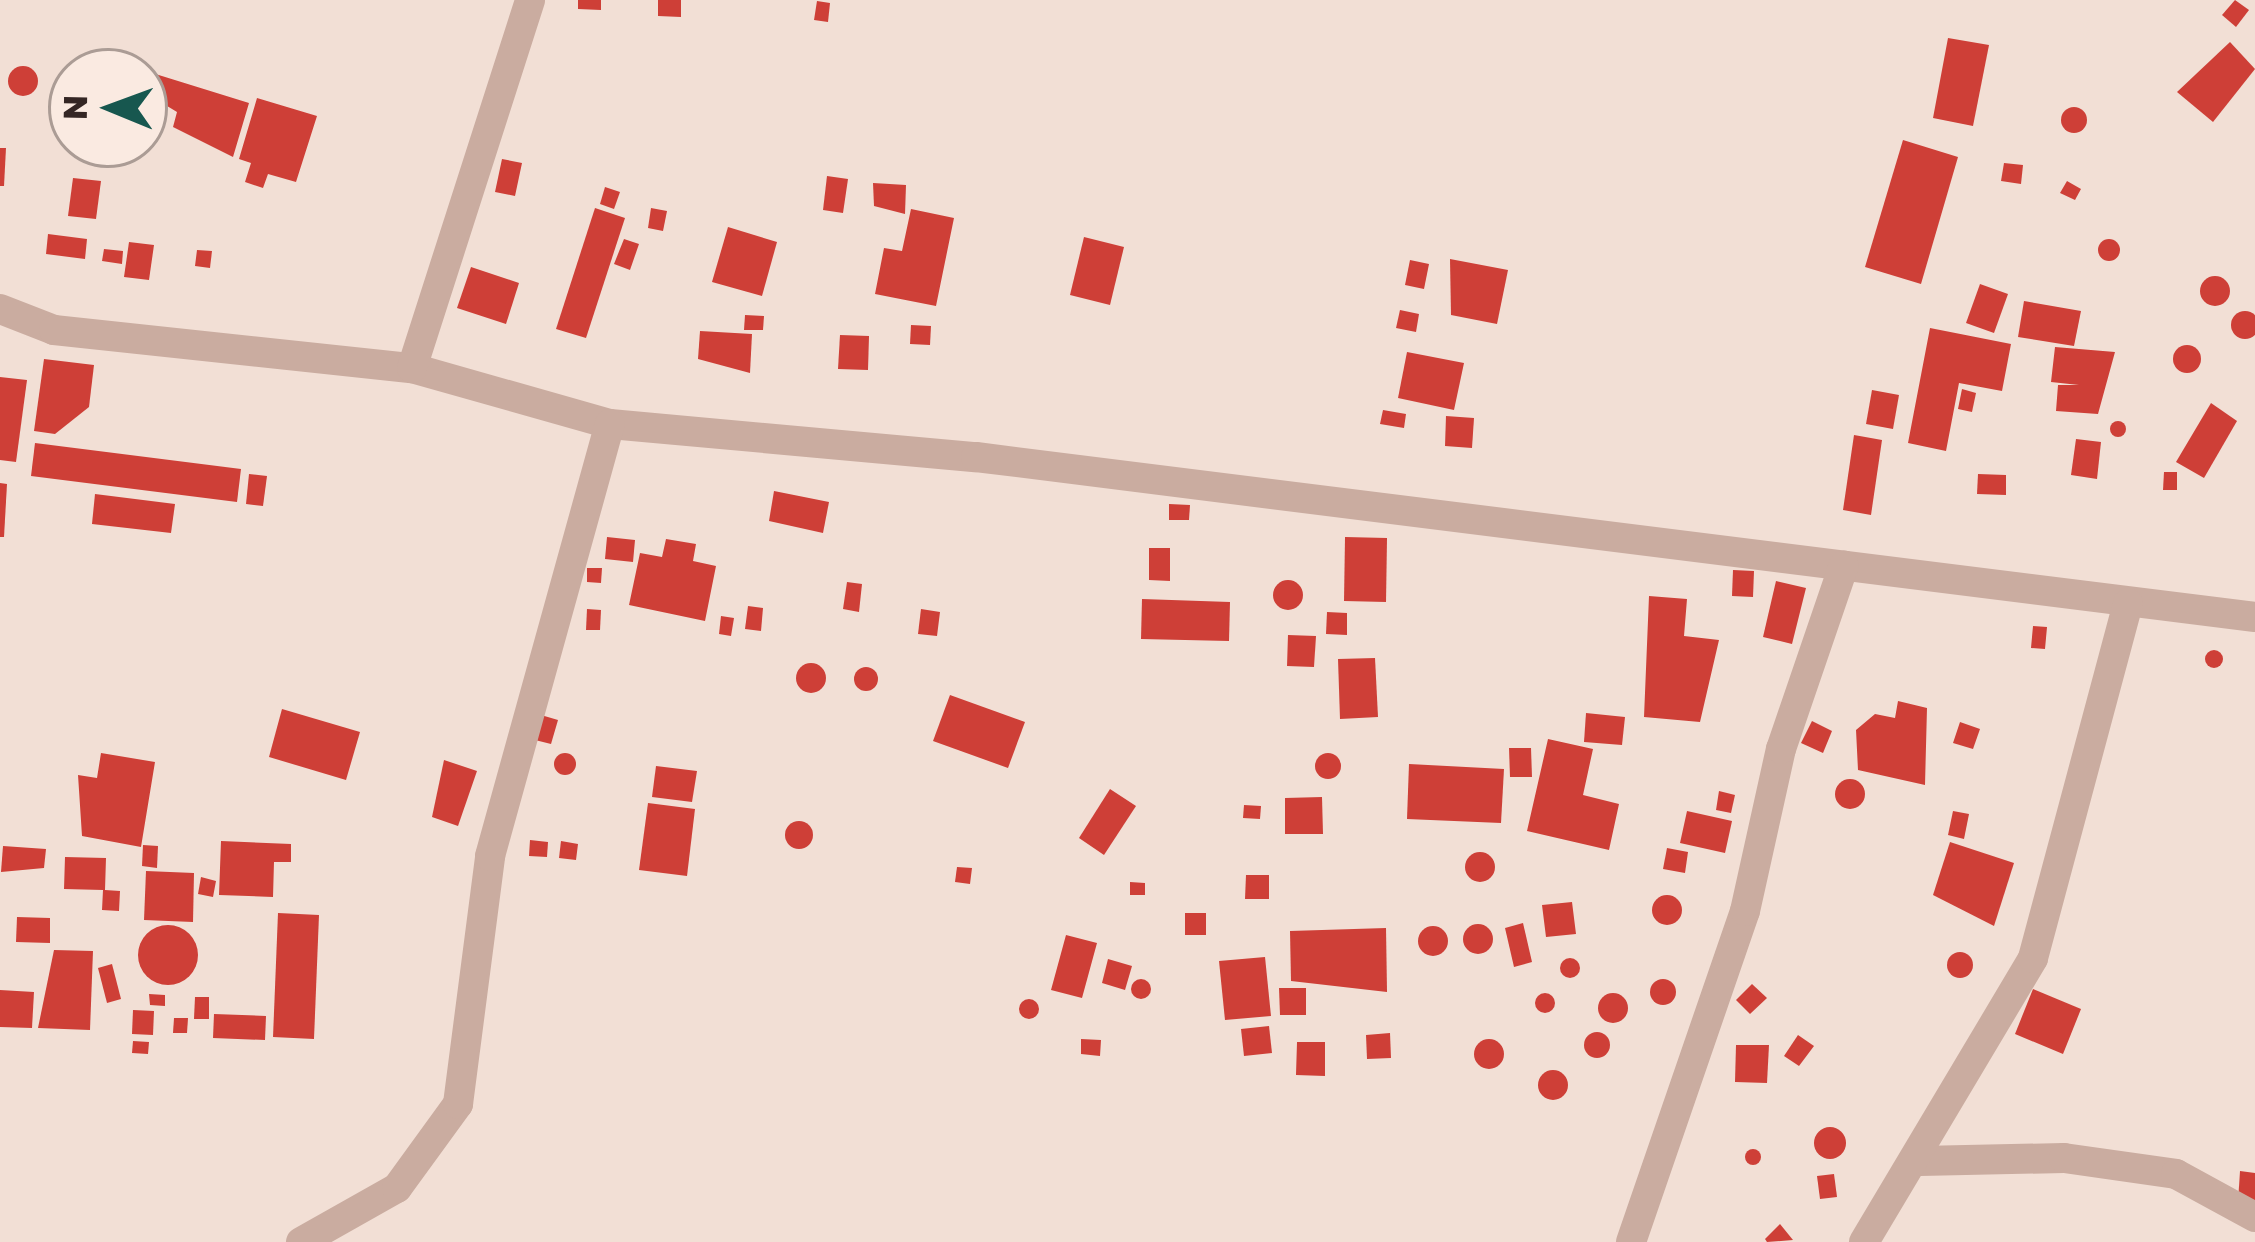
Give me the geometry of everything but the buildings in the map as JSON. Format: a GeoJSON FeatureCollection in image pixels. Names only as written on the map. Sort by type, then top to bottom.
{"type":"FeatureCollection","features":[{"type":"Feature","properties":{"kind":"street"},"geometry":{"type":"LineString","coordinates":[[412,368],[530,0]]}},
{"type":"Feature","properties":{"kind":"street"},"geometry":{"type":"LineString","coordinates":[[0,309],[54,330],[412,368],[610,424],[976,457],[2255,617]]}},
{"type":"Feature","properties":{"kind":"street"},"geometry":{"type":"LineString","coordinates":[[302,1242],[397,1188],[458,1104],[490,856],[610,424]]}},
{"type":"Feature","properties":{"kind":"street"},"geometry":{"type":"LineString","coordinates":[[1631,1242],[1745,911],[1781,749],[1844,565]]}},
{"type":"Feature","properties":{"kind":"street"},"geometry":{"type":"LineString","coordinates":[[1864,1242],[1920,1161],[2033,958],[2128,603]]}},
{"type":"Feature","properties":{"kind":"street"},"geometry":{"type":"LineString","coordinates":[[1920,1161],[2064,1158],[2176,1174],[2255,1216]]}}]}
